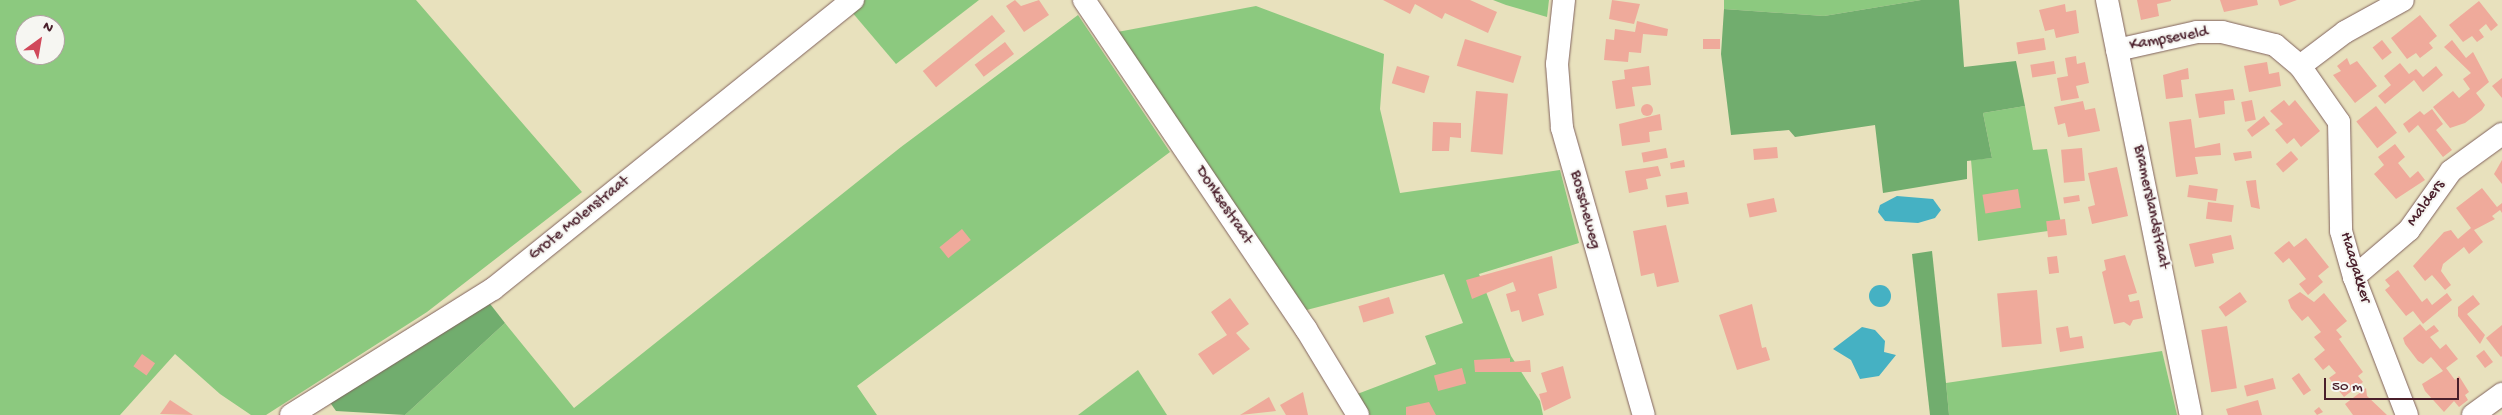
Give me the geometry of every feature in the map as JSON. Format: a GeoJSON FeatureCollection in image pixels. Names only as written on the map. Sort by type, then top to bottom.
{"type":"FeatureCollection","features":[{"type":"Feature","properties":{"kind":"street","name":"Grote Molenstraat"},"geometry":{"type":"LineString","coordinates":[[291,415],[493,289],[853,0]]}},
{"type":"Feature","properties":{"kind":"street","name":"Donksestraat"},"geometry":{"type":"LineString","coordinates":[[1084,0],[1306,329],[1358,415]]}},
{"type":"Feature","properties":{"kind":"street","name":"Bosscheweg"},"geometry":{"type":"LineString","coordinates":[[1564,0],[1556,64],[1562,128],[1644,415]]}},
{"type":"Feature","properties":{"kind":"street","name":"Bramerslandstraat"},"geometry":{"type":"LineString","coordinates":[[2107,0],[2191,415]]}},
{"type":"Feature","properties":{"kind":"street"},"geometry":{"type":"LineString","coordinates":[[2300,66],[2344,32],[2403,0]]}},
{"type":"Feature","properties":{"kind":"street","name":"Kampseveld"},"geometry":{"type":"LineString","coordinates":[[2117,50],[2197,32],[2222,32],[2275,45],[2300,66]]}},
{"type":"Feature","properties":{"kind":"street","name":"Haagakker"},"geometry":{"type":"LineString","coordinates":[[2300,66],[2338,122],[2341,231],[2354,277],[2407,415]]}},
{"type":"Feature","properties":{"kind":"street","name":"Malders"},"geometry":{"type":"LineString","coordinates":[[2354,277],[2409,230],[2451,171],[2502,134]]}},
{"type":"Feature","properties":{"kind":"street"},"geometry":{"type":"LineString","coordinates":[[2473,415],[2502,394]]}},
{"type":"Feature","properties":{"kind":"green space"},"geometry":{"type":"Polygon","coordinates":[[[0,0],[416,0],[582,192],[427,312],[266,415],[251,415],[220,394],[175,354],[120,415],[0,415],[0,0]]]}},
{"type":"Feature","properties":{"kind":"green space"},"geometry":{"type":"Polygon","coordinates":[[[864,0],[979,0],[896,64],[851,11],[864,0]]]}},
{"type":"Feature","properties":{"kind":"green space"},"geometry":{"type":"Polygon","coordinates":[[[1493,0],[1549,0],[1547,17],[1506,5],[1493,0]]]}},
{"type":"Feature","properties":{"kind":"green space"},"geometry":{"type":"Polygon","coordinates":[[[1724,0],[1921,0],[1824,16],[1724,9],[1724,0]]]}},
{"type":"Feature","properties":{"kind":"green space"},"geometry":{"type":"Polygon","coordinates":[[[1921,0],[1959,0],[1964,67],[2016,61],[2025,106],[1983,113],[1992,158],[1967,161],[1967,179],[1883,193],[1875,125],[1795,137],[1789,130],[1731,135],[1721,54],[1724,9],[1824,16],[1921,0]]]}},
{"type":"Feature","properties":{"kind":"green space"},"geometry":{"type":"Polygon","coordinates":[[[1256,6],[1384,54],[1380,109],[1400,193],[1560,170],[1579,243],[1479,274],[1511,356],[1540,401],[1543,415],[1362,415],[1352,396],[1436,364],[1425,336],[1463,323],[1444,274],[1299,312],[1112,33],[1256,6]]]}},
{"type":"Feature","properties":{"kind":"green space"},"geometry":{"type":"Polygon","coordinates":[[[1078,15],[1170,152],[857,386],[877,415],[405,415],[505,323],[574,408],[901,147],[1078,15]]]}},
{"type":"Feature","properties":{"kind":"green space"},"geometry":{"type":"Polygon","coordinates":[[[2025,106],[2033,150],[2047,149],[2062,229],[1978,241],[1971,160],[1992,158],[1983,113],[2025,106]]]}},
{"type":"Feature","properties":{"kind":"green space"},"geometry":{"type":"Polygon","coordinates":[[[1932,251],[1949,415],[1930,415],[1912,254],[1932,251]]]}},
{"type":"Feature","properties":{"kind":"green space"},"geometry":{"type":"Polygon","coordinates":[[[487,300],[505,323],[405,415],[336,411],[329,401],[487,300]]]}},
{"type":"Feature","properties":{"kind":"green space"},"geometry":{"type":"Polygon","coordinates":[[[2162,351],[2177,415],[1949,415],[1946,383],[2162,351]]]}},
{"type":"Feature","properties":{"kind":"green space"},"geometry":{"type":"Polygon","coordinates":[[[1138,370],[1167,415],[1078,415],[1138,370]]]}},
{"type":"Feature","properties":{"kind":"water"},"geometry":{"type":"Polygon","coordinates":[[[1897,196],[1933,199],[1941,210],[1935,218],[1918,223],[1885,221],[1878,212],[1880,205],[1897,196]]]}},
{"type":"Feature","properties":{"kind":"water"},"geometry":{"type":"Polygon","coordinates":[[[1880,285],[1888,288],[1891,296],[1888,304],[1880,307],[1872,304],[1869,296],[1872,288],[1880,285]]]}},
{"type":"Feature","properties":{"kind":"water"},"geometry":{"type":"Polygon","coordinates":[[[1862,327],[1875,330],[1885,341],[1884,352],[1896,355],[1879,376],[1860,379],[1851,360],[1833,349],[1862,327]]]}},
{"type":"Feature","properties":{"kind":"building"},"geometry":{"type":"Polygon","coordinates":[[[1015,0],[1021,6],[1039,0],[1049,15],[1024,32],[1006,6],[1015,0]]]}},
{"type":"Feature","properties":{"kind":"building"},"geometry":{"type":"Polygon","coordinates":[[[1383,0],[1470,0],[1497,12],[1488,33],[1445,13],[1442,19],[1415,4],[1410,14],[1383,0]]]}},
{"type":"Feature","properties":{"kind":"building"},"geometry":{"type":"Polygon","coordinates":[[[1612,0],[1640,4],[1634,24],[1609,19],[1612,0]]]}},
{"type":"Feature","properties":{"kind":"building"},"geometry":{"type":"Polygon","coordinates":[[[2137,0],[2171,1],[2157,4],[2159,16],[2141,20],[2137,0]]]}},
{"type":"Feature","properties":{"kind":"building"},"geometry":{"type":"Polygon","coordinates":[[[2220,0],[2257,0],[2258,5],[2224,12],[2220,0]]]}},
{"type":"Feature","properties":{"kind":"building"},"geometry":{"type":"Polygon","coordinates":[[[2278,0],[2297,0],[2280,6],[2278,0]]]}},
{"type":"Feature","properties":{"kind":"building"},"geometry":{"type":"Polygon","coordinates":[[[2479,1],[2498,25],[2491,31],[2486,24],[2479,30],[2484,37],[2477,42],[2472,36],[2463,42],[2449,25],[2479,1]]]}},
{"type":"Feature","properties":{"kind":"building"},"geometry":{"type":"Polygon","coordinates":[[[2065,4],[2066,12],[2076,10],[2079,33],[2056,38],[2054,29],[2045,31],[2039,10],[2065,4]]]}},
{"type":"Feature","properties":{"kind":"building"},"geometry":{"type":"Polygon","coordinates":[[[992,15],[1005,31],[936,87],[923,71],[992,15]]]}},
{"type":"Feature","properties":{"kind":"building"},"geometry":{"type":"Polygon","coordinates":[[[2420,15],[2437,36],[2429,43],[2433,48],[2420,58],[2416,53],[2407,59],[2391,38],[2420,15]]]}},
{"type":"Feature","properties":{"kind":"building"},"geometry":{"type":"Polygon","coordinates":[[[1637,21],[1668,29],[1667,36],[1643,34],[1641,53],[1629,52],[1628,62],[1604,60],[1606,39],[1614,40],[1615,29],[1635,32],[1637,21]]]}},
{"type":"Feature","properties":{"kind":"building"},"geometry":{"type":"Polygon","coordinates":[[[2044,38],[2046,50],[2018,54],[2016,42],[2044,38]]]}},
{"type":"Feature","properties":{"kind":"building"},"geometry":{"type":"Polygon","coordinates":[[[1465,39],[1521,56],[1513,83],[1457,66],[1465,39]]]}},
{"type":"Feature","properties":{"kind":"building"},"geometry":{"type":"Polygon","coordinates":[[[1703,39],[1720,39],[1720,49],[1703,49],[1703,39]]]}},
{"type":"Feature","properties":{"kind":"building"},"geometry":{"type":"Polygon","coordinates":[[[2382,40],[2392,53],[2382,60],[2373,47],[2382,40]]]}},
{"type":"Feature","properties":{"kind":"building"},"geometry":{"type":"Polygon","coordinates":[[[2452,40],[2466,58],[2473,52],[2489,82],[2476,93],[2485,105],[2482,110],[2465,123],[2450,128],[2433,107],[2453,91],[2459,98],[2470,89],[2463,79],[2471,73],[2444,47],[2452,40]]]}},
{"type":"Feature","properties":{"kind":"building"},"geometry":{"type":"Polygon","coordinates":[[[1005,42],[1014,54],[984,77],[975,65],[1005,42]]]}},
{"type":"Feature","properties":{"kind":"building"},"geometry":{"type":"Polygon","coordinates":[[[2076,56],[2077,64],[2085,62],[2089,83],[2076,86],[2079,98],[2061,101],[2057,78],[2068,76],[2065,58],[2076,56]]]}},
{"type":"Feature","properties":{"kind":"building"},"geometry":{"type":"Polygon","coordinates":[[[2347,58],[2350,65],[2357,61],[2377,86],[2355,103],[2333,75],[2341,71],[2337,66],[2347,58]]]}},
{"type":"Feature","properties":{"kind":"building"},"geometry":{"type":"Polygon","coordinates":[[[2054,61],[2056,74],[2032,78],[2030,65],[2054,61]]]}},
{"type":"Feature","properties":{"kind":"building"},"geometry":{"type":"Polygon","coordinates":[[[2267,62],[2269,74],[2279,72],[2281,86],[2249,92],[2244,66],[2267,62]]]}},
{"type":"Feature","properties":{"kind":"building"},"geometry":{"type":"Polygon","coordinates":[[[2400,63],[2409,74],[2416,69],[2423,77],[2436,66],[2443,75],[2423,92],[2414,80],[2385,104],[2378,96],[2391,85],[2384,76],[2400,63]]]}},
{"type":"Feature","properties":{"kind":"building"},"geometry":{"type":"Polygon","coordinates":[[[1397,66],[1430,76],[1424,93],[1392,83],[1397,66]]]}},
{"type":"Feature","properties":{"kind":"building"},"geometry":{"type":"Polygon","coordinates":[[[1649,66],[1651,85],[1632,87],[1635,106],[1616,109],[1612,81],[1625,79],[1624,70],[1649,66]]]}},
{"type":"Feature","properties":{"kind":"building"},"geometry":{"type":"Polygon","coordinates":[[[2188,68],[2189,79],[2181,80],[2183,97],[2166,99],[2163,75],[2188,68]]]}},
{"type":"Feature","properties":{"kind":"building"},"geometry":{"type":"Polygon","coordinates":[[[2502,78],[2502,98],[2492,86],[2502,78]]]}},
{"type":"Feature","properties":{"kind":"building"},"geometry":{"type":"Polygon","coordinates":[[[2233,89],[2235,100],[2224,101],[2225,114],[2199,118],[2195,94],[2233,89]]]}},
{"type":"Feature","properties":{"kind":"building"},"geometry":{"type":"Polygon","coordinates":[[[1476,91],[1508,94],[1503,155],[1471,152],[1476,91]]]}},
{"type":"Feature","properties":{"kind":"building"},"geometry":{"type":"Polygon","coordinates":[[[2252,100],[2256,120],[2245,122],[2241,102],[2252,100]]]}},
{"type":"Feature","properties":{"kind":"building"},"geometry":{"type":"Polygon","coordinates":[[[2284,100],[2289,106],[2295,100],[2320,131],[2301,147],[2294,138],[2287,144],[2275,130],[2283,124],[2270,111],[2284,100]]]}},
{"type":"Feature","properties":{"kind":"building"},"geometry":{"type":"Polygon","coordinates":[[[2083,101],[2085,110],[2095,108],[2100,131],[2068,137],[2065,123],[2058,125],[2054,107],[2083,101]]]}},
{"type":"Feature","properties":{"kind":"building"},"geometry":{"type":"Polygon","coordinates":[[[1645,104],[1649,104],[1653,110],[1649,116],[1645,116],[1641,112],[1641,108],[1645,104]]]}},
{"type":"Feature","properties":{"kind":"building"},"geometry":{"type":"Polygon","coordinates":[[[2376,106],[2397,133],[2377,148],[2356,121],[2376,106]]]}},
{"type":"Feature","properties":{"kind":"building"},"geometry":{"type":"Polygon","coordinates":[[[2432,109],[2443,124],[2436,130],[2452,150],[2443,157],[2418,125],[2409,133],[2403,124],[2420,111],[2424,115],[2432,109]]]}},
{"type":"Feature","properties":{"kind":"building"},"geometry":{"type":"Polygon","coordinates":[[[1660,114],[1662,130],[1649,132],[1650,142],[1622,146],[1619,124],[1660,114]]]}},
{"type":"Feature","properties":{"kind":"building"},"geometry":{"type":"Polygon","coordinates":[[[2264,116],[2270,124],[2252,137],[2247,130],[2264,116]]]}},
{"type":"Feature","properties":{"kind":"building"},"geometry":{"type":"Polygon","coordinates":[[[2191,119],[2195,148],[2220,143],[2221,155],[2195,157],[2198,174],[2176,177],[2169,122],[2191,119]]]}},
{"type":"Feature","properties":{"kind":"building"},"geometry":{"type":"Polygon","coordinates":[[[1433,122],[1461,123],[1461,138],[1450,137],[1449,151],[1432,151],[1433,122]]]}},
{"type":"Feature","properties":{"kind":"building"},"geometry":{"type":"Polygon","coordinates":[[[2395,144],[2405,157],[2398,163],[2410,178],[2418,171],[2425,180],[2396,199],[2374,174],[2384,165],[2378,157],[2395,144]]]}},
{"type":"Feature","properties":{"kind":"building"},"geometry":{"type":"Polygon","coordinates":[[[1777,147],[1778,158],[1754,160],[1753,149],[1777,147]]]}},
{"type":"Feature","properties":{"kind":"building"},"geometry":{"type":"Polygon","coordinates":[[[1666,148],[1668,158],[1643,163],[1641,153],[1666,148]]]}},
{"type":"Feature","properties":{"kind":"building"},"geometry":{"type":"Polygon","coordinates":[[[2082,148],[2085,181],[2064,183],[2061,150],[2082,148]]]}},
{"type":"Feature","properties":{"kind":"building"},"geometry":{"type":"Polygon","coordinates":[[[2251,151],[2252,158],[2235,161],[2233,153],[2251,151]]]}},
{"type":"Feature","properties":{"kind":"building"},"geometry":{"type":"Polygon","coordinates":[[[2291,151],[2298,159],[2283,172],[2276,164],[2291,151]]]}},
{"type":"Feature","properties":{"kind":"building"},"geometry":{"type":"Polygon","coordinates":[[[1684,160],[1685,167],[1671,169],[1670,163],[1684,160]]]}},
{"type":"Feature","properties":{"kind":"building"},"geometry":{"type":"Polygon","coordinates":[[[2502,160],[2502,184],[2494,174],[2502,160]]]}},
{"type":"Feature","properties":{"kind":"building"},"geometry":{"type":"Polygon","coordinates":[[[1658,166],[1661,176],[1646,179],[1648,189],[1629,193],[1625,171],[1658,166]]]}},
{"type":"Feature","properties":{"kind":"building"},"geometry":{"type":"Polygon","coordinates":[[[2117,167],[2128,216],[2092,224],[2088,207],[2095,205],[2088,173],[2117,167]]]}},
{"type":"Feature","properties":{"kind":"building"},"geometry":{"type":"Polygon","coordinates":[[[2256,180],[2260,209],[2251,207],[2246,181],[2256,180]]]}},
{"type":"Feature","properties":{"kind":"building"},"geometry":{"type":"Polygon","coordinates":[[[2189,185],[2218,189],[2216,201],[2187,197],[2189,185]]]}},
{"type":"Feature","properties":{"kind":"building"},"geometry":{"type":"Polygon","coordinates":[[[2482,188],[2497,207],[2502,203],[2502,213],[2500,210],[2492,216],[2495,219],[2474,230],[2483,242],[2469,254],[2464,247],[2443,264],[2441,271],[2451,285],[2445,290],[2432,275],[2425,281],[2413,266],[2444,232],[2451,230],[2458,239],[2471,228],[2456,208],[2482,188]]]}},
{"type":"Feature","properties":{"kind":"building"},"geometry":{"type":"Polygon","coordinates":[[[2018,189],[2021,208],[1985,213],[1982,195],[2018,189]]]}},
{"type":"Feature","properties":{"kind":"building"},"geometry":{"type":"Polygon","coordinates":[[[1687,192],[1689,204],[1667,207],[1665,195],[1687,192]]]}},
{"type":"Feature","properties":{"kind":"building"},"geometry":{"type":"Polygon","coordinates":[[[2079,195],[2080,201],[2064,203],[2063,198],[2079,195]]]}},
{"type":"Feature","properties":{"kind":"building"},"geometry":{"type":"Polygon","coordinates":[[[1774,198],[1777,212],[1750,218],[1747,204],[1774,198]]]}},
{"type":"Feature","properties":{"kind":"building"},"geometry":{"type":"Polygon","coordinates":[[[2208,202],[2234,205],[2232,222],[2206,219],[2208,202]]]}},
{"type":"Feature","properties":{"kind":"building"},"geometry":{"type":"Polygon","coordinates":[[[2065,219],[2067,235],[2048,237],[2046,221],[2065,219]]]}},
{"type":"Feature","properties":{"kind":"building"},"geometry":{"type":"Polygon","coordinates":[[[1666,225],[1679,282],[1657,287],[1654,273],[1641,276],[1633,231],[1666,225]]]}},
{"type":"Feature","properties":{"kind":"building"},"geometry":{"type":"Polygon","coordinates":[[[962,229],[971,240],[948,258],[939,247],[962,229]]]}},
{"type":"Feature","properties":{"kind":"building"},"geometry":{"type":"Polygon","coordinates":[[[2231,235],[2234,249],[2212,254],[2214,263],[2195,267],[2189,244],[2231,235]]]}},
{"type":"Feature","properties":{"kind":"building"},"geometry":{"type":"Polygon","coordinates":[[[2306,238],[2329,267],[2318,276],[2323,282],[2308,295],[2299,284],[2306,279],[2289,258],[2283,263],[2274,253],[2289,241],[2294,247],[2306,238]]]}},
{"type":"Feature","properties":{"kind":"building"},"geometry":{"type":"Polygon","coordinates":[[[2125,255],[2137,293],[2128,295],[2130,302],[2139,300],[2143,318],[2133,320],[2130,326],[2124,322],[2114,324],[2102,272],[2106,270],[2104,260],[2125,255]]]}},
{"type":"Feature","properties":{"kind":"building"},"geometry":{"type":"Polygon","coordinates":[[[1552,256],[1557,288],[1538,294],[1544,315],[1522,322],[1519,310],[1511,312],[1506,294],[1516,291],[1513,282],[1472,299],[1466,280],[1552,256]]]}},
{"type":"Feature","properties":{"kind":"building"},"geometry":{"type":"Polygon","coordinates":[[[2057,256],[2059,273],[2049,274],[2047,257],[2057,256]]]}},
{"type":"Feature","properties":{"kind":"building"},"geometry":{"type":"Polygon","coordinates":[[[2398,270],[2422,302],[2427,298],[2432,305],[2447,293],[2452,300],[2423,324],[2413,311],[2406,316],[2385,290],[2390,286],[2385,280],[2398,270]]]}},
{"type":"Feature","properties":{"kind":"building"},"geometry":{"type":"Polygon","coordinates":[[[2037,290],[2042,344],[2002,347],[1997,293],[2037,290]]]}},
{"type":"Feature","properties":{"kind":"building"},"geometry":{"type":"Polygon","coordinates":[[[2240,292],[2247,302],[2226,317],[2219,307],[2240,292]]]}},
{"type":"Feature","properties":{"kind":"building"},"geometry":{"type":"Polygon","coordinates":[[[2300,292],[2314,302],[2324,293],[2347,321],[2336,330],[2342,337],[2339,339],[2363,372],[2358,376],[2363,382],[2344,397],[2329,378],[2336,373],[2329,365],[2323,370],[2314,359],[2325,350],[2314,337],[2321,332],[2308,316],[2302,321],[2291,308],[2288,300],[2300,292]]]}},
{"type":"Feature","properties":{"kind":"building"},"geometry":{"type":"Polygon","coordinates":[[[2473,295],[2480,304],[2467,314],[2485,335],[2480,344],[2458,316],[2458,307],[2473,295]]]}},
{"type":"Feature","properties":{"kind":"building"},"geometry":{"type":"Polygon","coordinates":[[[1389,297],[1394,313],[1363,323],[1358,306],[1389,297]]]}},
{"type":"Feature","properties":{"kind":"building"},"geometry":{"type":"Polygon","coordinates":[[[1230,298],[1249,324],[1236,333],[1250,349],[1213,375],[1198,354],[1227,335],[1211,312],[1230,298]]]}},
{"type":"Feature","properties":{"kind":"building"},"geometry":{"type":"Polygon","coordinates":[[[1752,304],[1762,348],[1766,347],[1770,360],[1737,370],[1719,315],[1752,304]]]}},
{"type":"Feature","properties":{"kind":"building"},"geometry":{"type":"Polygon","coordinates":[[[2420,324],[2426,331],[2434,325],[2439,331],[2430,337],[2440,349],[2446,344],[2458,359],[2446,368],[2455,380],[2459,376],[2469,392],[2465,395],[2468,400],[2459,407],[2454,401],[2444,412],[2425,391],[2422,384],[2443,371],[2431,357],[2423,364],[2418,361],[2405,344],[2403,338],[2420,324]]]}},
{"type":"Feature","properties":{"kind":"building"},"geometry":{"type":"Polygon","coordinates":[[[2502,325],[2502,356],[2501,357],[2486,338],[2502,325]]]}},
{"type":"Feature","properties":{"kind":"building"},"geometry":{"type":"Polygon","coordinates":[[[2068,326],[2070,338],[2082,336],[2084,348],[2060,352],[2056,328],[2068,326]]]}},
{"type":"Feature","properties":{"kind":"building"},"geometry":{"type":"Polygon","coordinates":[[[2227,326],[2237,388],[2211,392],[2201,330],[2227,326]]]}},
{"type":"Feature","properties":{"kind":"building"},"geometry":{"type":"Polygon","coordinates":[[[2484,350],[2493,362],[2485,368],[2476,356],[2484,350]]]}},
{"type":"Feature","properties":{"kind":"building"},"geometry":{"type":"Polygon","coordinates":[[[142,354],[155,363],[147,375],[133,366],[142,354]]]}},
{"type":"Feature","properties":{"kind":"building"},"geometry":{"type":"Polygon","coordinates":[[[1510,358],[1510,362],[1530,360],[1531,372],[1475,372],[1474,360],[1510,358]]]}},
{"type":"Feature","properties":{"kind":"building"},"geometry":{"type":"Polygon","coordinates":[[[1563,366],[1571,398],[1544,411],[1539,394],[1547,392],[1541,373],[1563,366]]]}},
{"type":"Feature","properties":{"kind":"building"},"geometry":{"type":"Polygon","coordinates":[[[1462,368],[1466,383],[1438,391],[1434,376],[1462,368]]]}},
{"type":"Feature","properties":{"kind":"building"},"geometry":{"type":"Polygon","coordinates":[[[2299,373],[2311,390],[2304,395],[2292,378],[2299,373]]]}},
{"type":"Feature","properties":{"kind":"building"},"geometry":{"type":"Polygon","coordinates":[[[2273,378],[2276,389],[2247,396],[2244,386],[2273,378]]]}},
{"type":"Feature","properties":{"kind":"building"},"geometry":{"type":"Polygon","coordinates":[[[2366,388],[2367,396],[2387,415],[2353,415],[2345,404],[2366,388]]]}},
{"type":"Feature","properties":{"kind":"building"},"geometry":{"type":"Polygon","coordinates":[[[1303,392],[1308,415],[1286,415],[1280,405],[1303,392]]]}},
{"type":"Feature","properties":{"kind":"building"},"geometry":{"type":"Polygon","coordinates":[[[1269,397],[1276,411],[1240,415],[1269,397]]]}},
{"type":"Feature","properties":{"kind":"building"},"geometry":{"type":"Polygon","coordinates":[[[170,400],[193,415],[160,414],[170,400]]]}},
{"type":"Feature","properties":{"kind":"building"},"geometry":{"type":"Polygon","coordinates":[[[2258,400],[2262,415],[2228,415],[2226,409],[2258,400]]]}},
{"type":"Feature","properties":{"kind":"building"},"geometry":{"type":"Polygon","coordinates":[[[1429,402],[1436,415],[1406,415],[1406,407],[1429,402]]]}},
{"type":"Feature","properties":{"kind":"building"},"geometry":{"type":"Polygon","coordinates":[[[2319,407],[2323,412],[2317,415],[2314,411],[2319,407]]]}}]}
